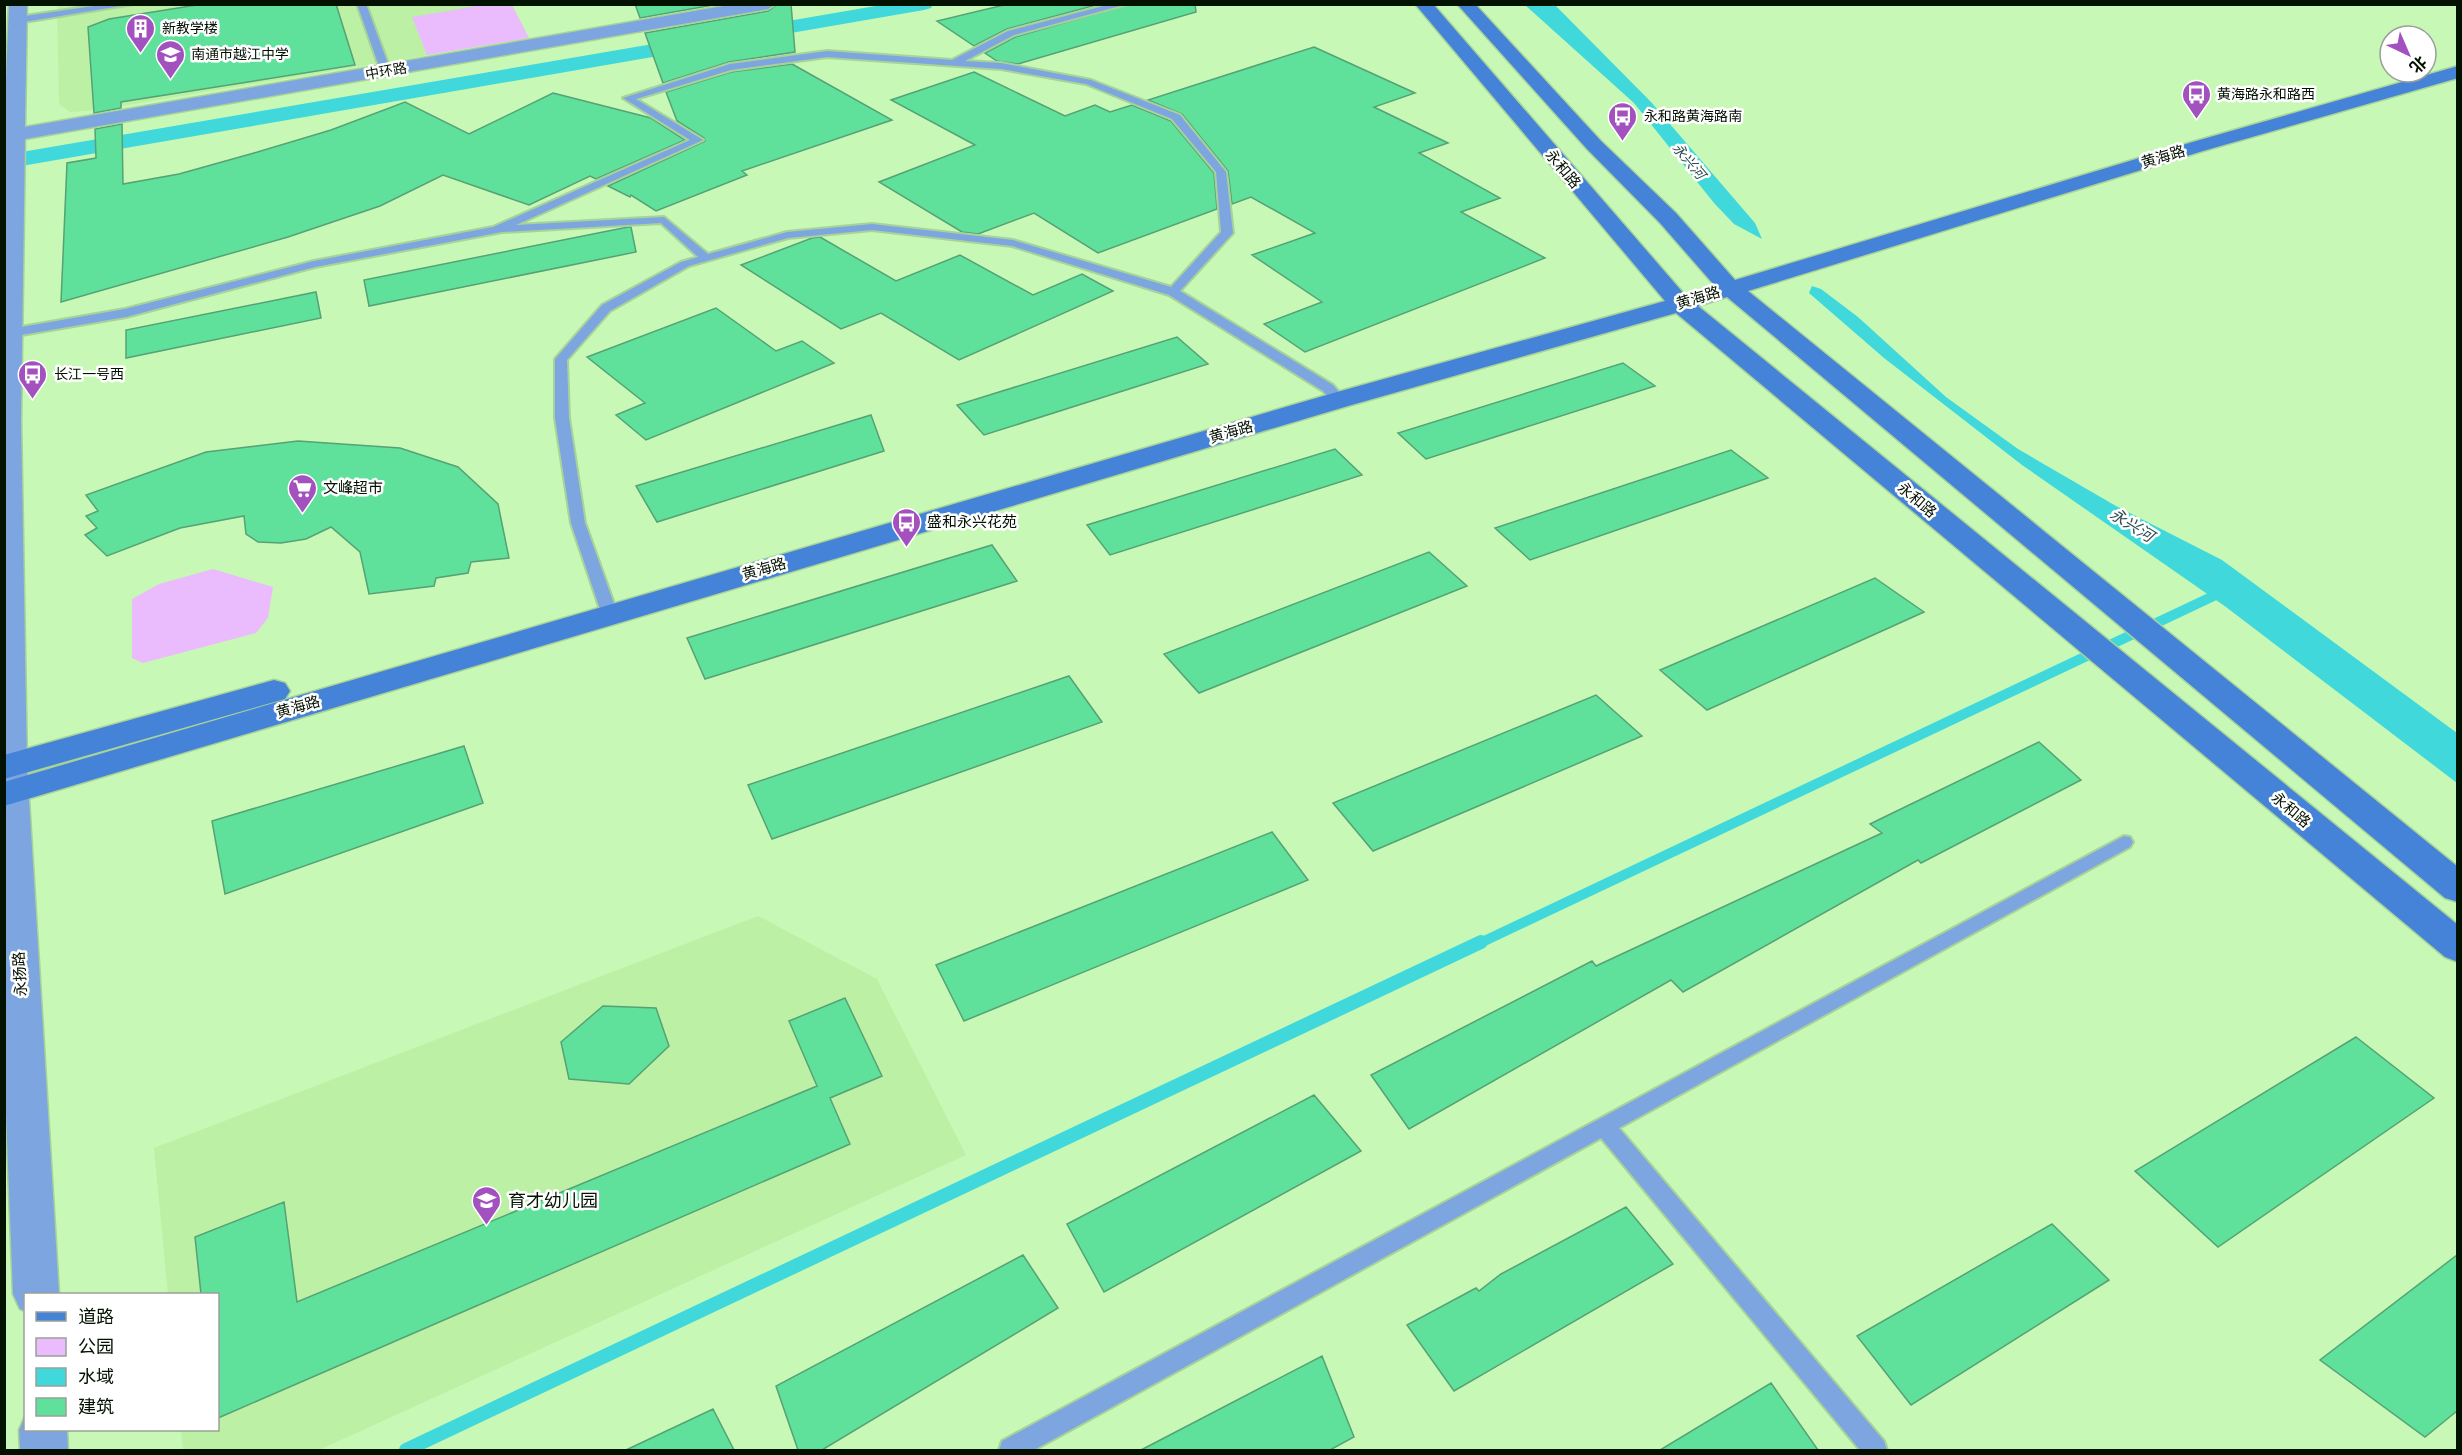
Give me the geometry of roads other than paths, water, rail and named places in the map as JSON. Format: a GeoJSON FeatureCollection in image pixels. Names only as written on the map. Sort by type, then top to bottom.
{"type":"FeatureCollection","features":[{"type":"Feature","properties":{"kind":"main road","name":"永和路"},"geometry":{"type":"LineString","coordinates":[[1423,4],[1673,298],[2457,947]]}},
{"type":"Feature","properties":{"kind":"main road"},"geometry":{"type":"LineString","coordinates":[[1465,4],[1594,146],[1668,218],[1724,282],[2457,888]]}},
{"type":"Feature","properties":{"kind":"main road"},"geometry":{"type":"LineString","coordinates":[[2438,67],[2457,61]]}},
{"type":"Feature","properties":{"kind":"main road","name":"黄海路"},"geometry":{"type":"LineString","coordinates":[[1724,282],[2457,72]]}},
{"type":"Feature","properties":{"kind":"main road","name":"黄海路"},"geometry":{"type":"LineString","coordinates":[[7,780],[1334,394],[1673,298],[2380,84]]}},
{"type":"Feature","properties":{"kind":"street","name":"中环路"},"geometry":{"type":"LineString","coordinates":[[13,145],[386,72],[768,4]]}},
{"type":"Feature","properties":{"kind":"street","name":"永扬路"},"geometry":{"type":"LineString","coordinates":[[18,12],[7,334],[7,780],[36,1293]]}},
{"type":"Feature","properties":{"kind":"street"},"geometry":{"type":"LineString","coordinates":[[43,1431],[44,1450]]}},
{"type":"Feature","properties":{"kind":"lane"},"geometry":{"type":"LineString","coordinates":[[18,12],[129,4]]}},
{"type":"Feature","properties":{"kind":"lane"},"geometry":{"type":"LineString","coordinates":[[361,4],[386,72]]}},
{"type":"Feature","properties":{"kind":"lane"},"geometry":{"type":"LineString","coordinates":[[955,62],[1011,33],[1124,4]]}},
{"type":"Feature","properties":{"kind":"lane"},"geometry":{"type":"LineString","coordinates":[[496,230],[698,140],[628,98],[730,67],[827,54],[1001,66],[1088,82],[1176,117],[1221,172],[1227,233],[1173,292]]}},
{"type":"Feature","properties":{"kind":"lane"},"geometry":{"type":"LineString","coordinates":[[7,334],[126,313],[314,264],[496,230],[664,220],[706,258]]}},
{"type":"Feature","properties":{"kind":"lane"},"geometry":{"type":"LineString","coordinates":[[608,606],[578,524],[562,418],[561,358],[606,308],[685,264],[787,235],[872,227],[1012,243],[1173,292],[1334,394]]}},
{"type":"Feature","properties":{"kind":"lane"},"geometry":{"type":"LineString","coordinates":[[1011,1450],[2124,842]]}},
{"type":"Feature","properties":{"kind":"lane"},"geometry":{"type":"LineString","coordinates":[[1604,1126],[1875,1450]]}},
{"type":"Feature","properties":{"kind":"water","name":"永兴河"},"geometry":{"type":"Polygon","coordinates":[[[1525,5],[1555,5],[1651,102],[1755,223],[1762,239],[1734,224],[1714,203],[1634,103],[1525,5]]]}},
{"type":"Feature","properties":{"kind":"water","name":"永兴河"},"geometry":{"type":"Polygon","coordinates":[[[1812,286],[1821,289],[1858,317],[1946,397],[2018,449],[2116,506],[2222,560],[2457,733],[2457,783],[2226,607],[2022,465],[1884,358],[1809,293],[1812,286]]]}},
{"type":"Feature","properties":{"kind":"waterway"},"geometry":{"type":"LineString","coordinates":[[4,162],[924,4]]}},
{"type":"Feature","properties":{"kind":"waterway"},"geometry":{"type":"LineString","coordinates":[[1478,944],[2224,591]]}},
{"type":"Feature","properties":{"kind":"waterway"},"geometry":{"type":"LineString","coordinates":[[406,1450],[1481,942]]}},
{"type":"Feature","properties":{"kind":"place","name":"新教学楼"},"geometry":{"type":"Point","coordinates":[141,54]}},
{"type":"Feature","properties":{"kind":"place","name":"南通市越江中学"},"geometry":{"type":"Point","coordinates":[170,80]}},
{"type":"Feature","properties":{"kind":"place","name":"黄海路永和路西"},"geometry":{"type":"Point","coordinates":[2196,120]}},
{"type":"Feature","properties":{"kind":"place","name":"永和路黄海路南"},"geometry":{"type":"Point","coordinates":[1623,142]}},
{"type":"Feature","properties":{"kind":"place","name":"长江一号西"},"geometry":{"type":"Point","coordinates":[33,400]}},
{"type":"Feature","properties":{"kind":"place","name":"文峰超市"},"geometry":{"type":"Point","coordinates":[302,514]}},
{"type":"Feature","properties":{"kind":"place","name":"盛和永兴花苑"},"geometry":{"type":"Point","coordinates":[906,548]}},
{"type":"Feature","properties":{"kind":"place","name":"育才幼儿园"},"geometry":{"type":"Point","coordinates":[487,1226]}}]}
